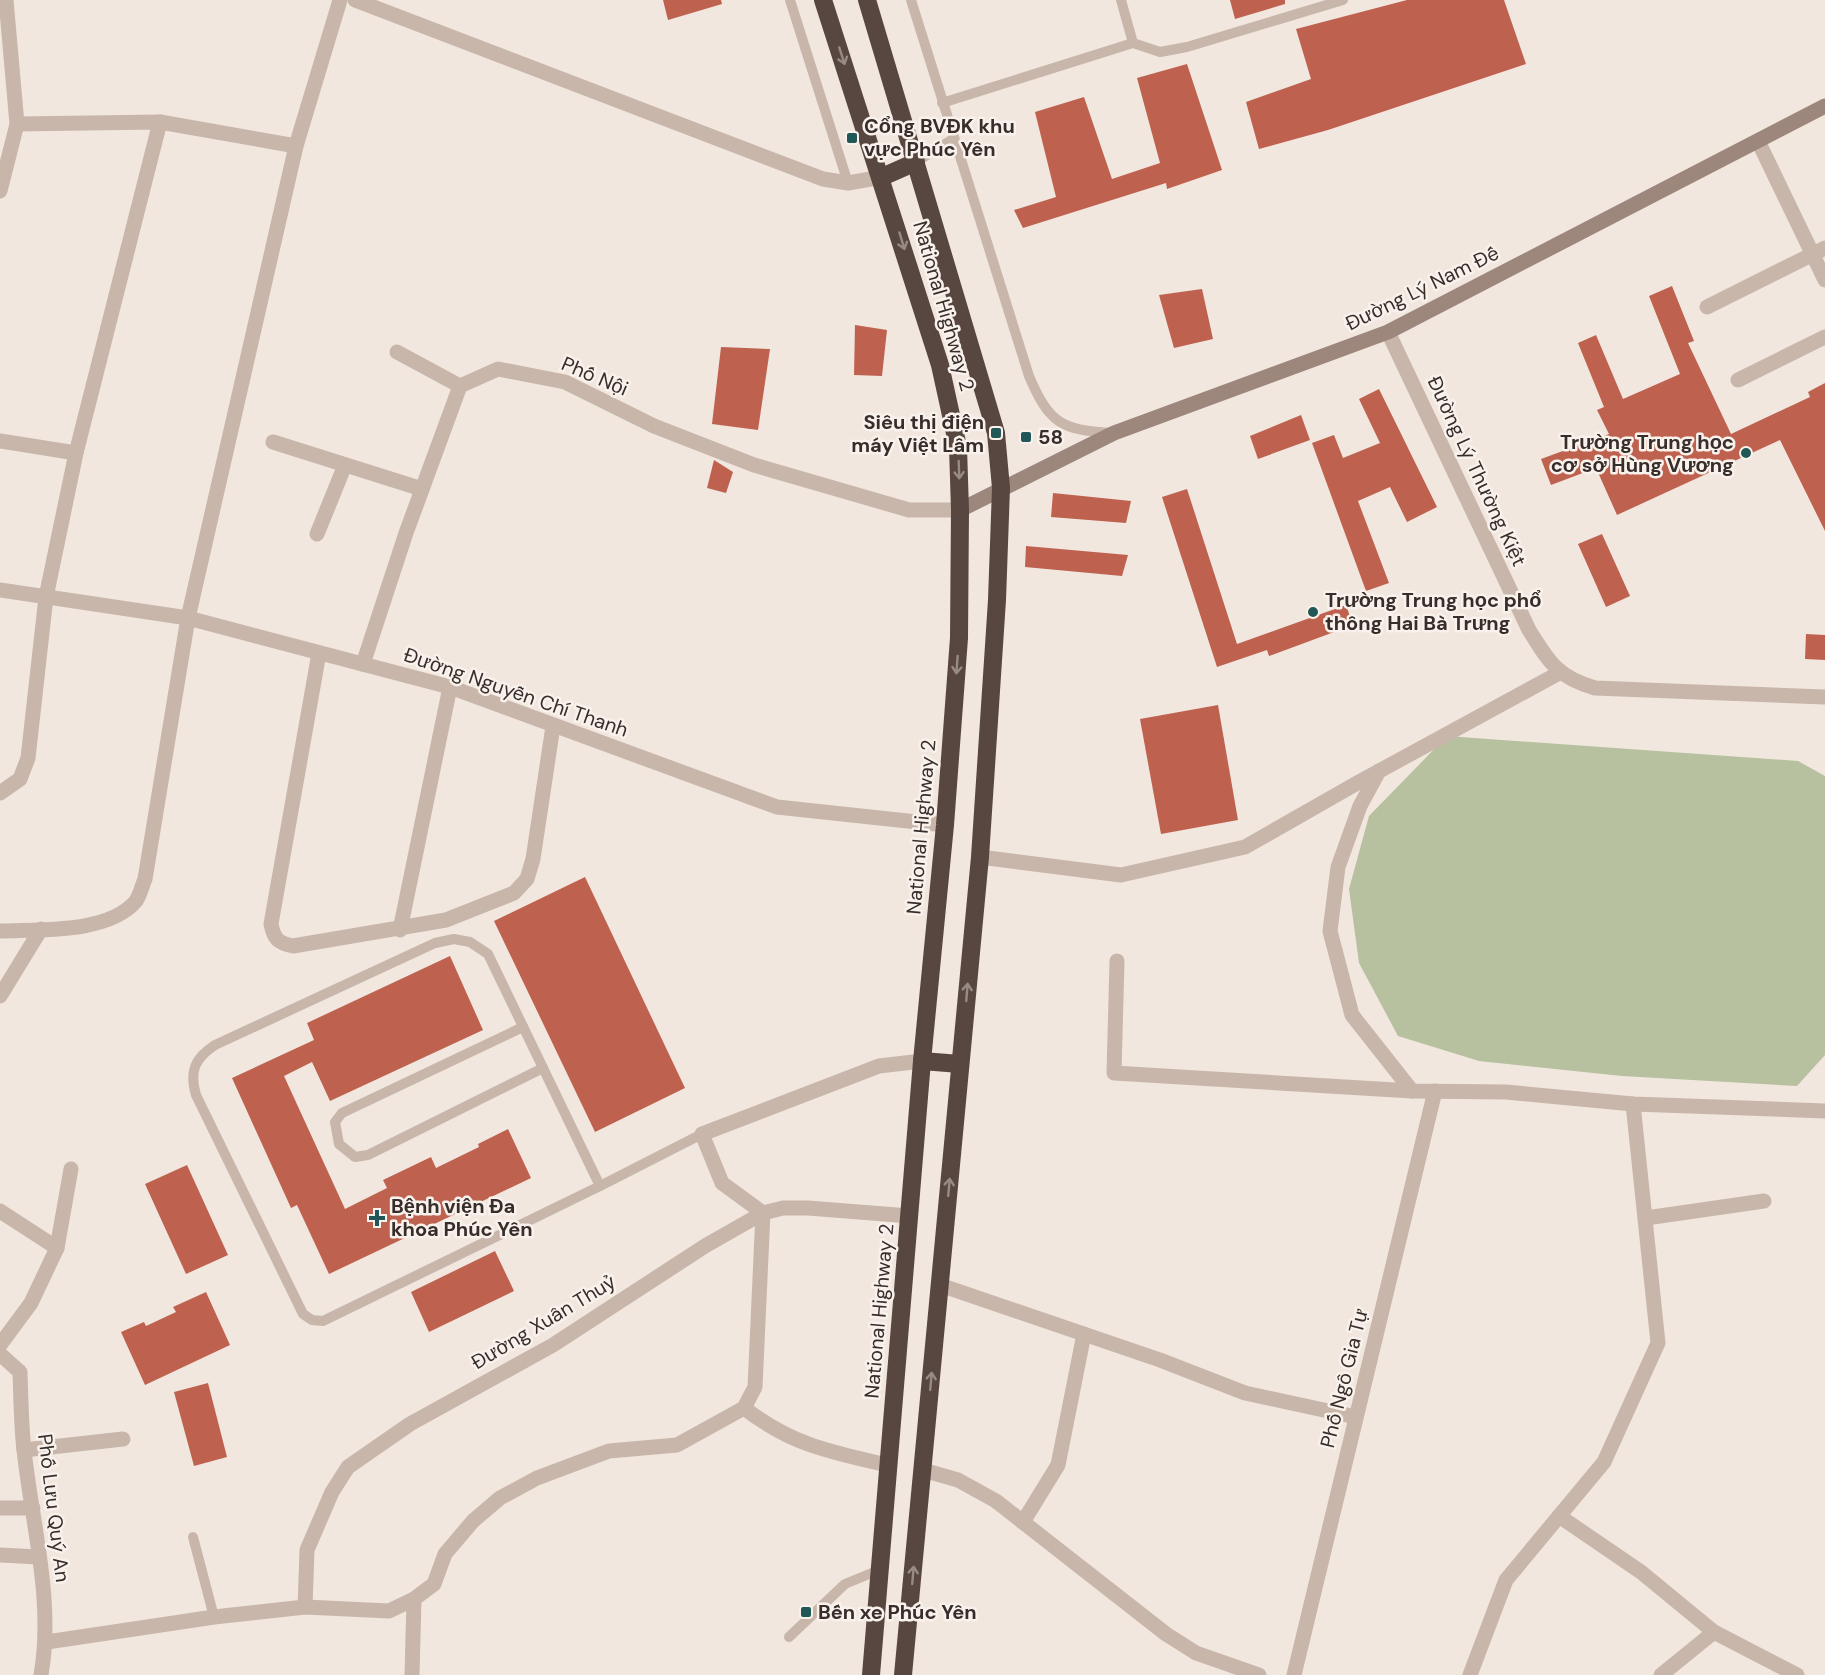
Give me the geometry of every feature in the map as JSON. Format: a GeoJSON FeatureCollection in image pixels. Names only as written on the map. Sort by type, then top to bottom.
{"type":"FeatureCollection","features":[{"type":"Feature","properties":{"kind":"highway","name":"National Highway 2"},"geometry":{"type":"LineString","coordinates":[[823,0],[882,177],[940,365],[958,447],[960,510],[959,638],[945,825],[887,1465],[872,1675]]}},
{"type":"Feature","properties":{"kind":"highway","name":"National Highway 2"},"geometry":{"type":"LineString","coordinates":[[867,0],[996,433],[1001,488],[997,600],[980,857],[903,1675]]}},
{"type":"Feature","properties":{"kind":"highway"},"geometry":{"type":"LineString","coordinates":[[882,177],[916,162]]}},
{"type":"Feature","properties":{"kind":"highway"},"geometry":{"type":"LineString","coordinates":[[922,1061],[960,1064]]}},
{"type":"Feature","properties":{"kind":"street"},"geometry":{"type":"LineString","coordinates":[[0,191],[17,124],[6,0]]}},
{"type":"Feature","properties":{"kind":"street"},"geometry":{"type":"LineString","coordinates":[[0,931],[85,926],[111,918],[136,901],[145,879],[188,618],[296,146],[340,0]]}},
{"type":"Feature","properties":{"kind":"street"},"geometry":{"type":"LineString","coordinates":[[356,0],[392,6],[823,179],[848,183],[882,177]]}},
{"type":"Feature","properties":{"kind":"street","name":"Đường Lý Nam Đế"},"geometry":{"type":"LineString","coordinates":[[960,510],[1114,433],[1388,332],[1825,106]]}},
{"type":"Feature","properties":{"kind":"street"},"geometry":{"type":"LineString","coordinates":[[17,124],[160,122],[296,146]]}},
{"type":"Feature","properties":{"kind":"street"},"geometry":{"type":"LineString","coordinates":[[0,794],[20,779],[28,758],[46,597],[76,453],[160,122]]}},
{"type":"Feature","properties":{"kind":"street"},"geometry":{"type":"LineString","coordinates":[[1758,141],[1819,251],[1825,279]]}},
{"type":"Feature","properties":{"kind":"street"},"geometry":{"type":"LineString","coordinates":[[1707,307],[1819,251]]}},
{"type":"Feature","properties":{"kind":"street","name":"Đường Lý Thường Kiệt"},"geometry":{"type":"LineString","coordinates":[[1388,332],[1529,630],[1549,662],[1572,681],[1595,688],[1825,697]]}},
{"type":"Feature","properties":{"kind":"street"},"geometry":{"type":"LineString","coordinates":[[1738,380],[1825,337]]}},
{"type":"Feature","properties":{"kind":"street"},"geometry":{"type":"LineString","coordinates":[[363,664],[422,489],[460,386],[397,351]]}},
{"type":"Feature","properties":{"kind":"street","name":"Phố Nội"},"geometry":{"type":"LineString","coordinates":[[460,386],[498,369],[565,382],[654,426],[754,465],[909,510],[960,510]]}},
{"type":"Feature","properties":{"kind":"street"},"geometry":{"type":"LineString","coordinates":[[0,441],[76,453]]}},
{"type":"Feature","properties":{"kind":"street"},"geometry":{"type":"LineString","coordinates":[[273,442],[422,489]]}},
{"type":"Feature","properties":{"kind":"street"},"geometry":{"type":"LineString","coordinates":[[317,534],[345,465]]}},
{"type":"Feature","properties":{"kind":"street","name":"Đường Nguyễn Chí Thanh"},"geometry":{"type":"LineString","coordinates":[[0,590],[188,618],[450,687],[777,807],[945,825]]}},
{"type":"Feature","properties":{"kind":"street"},"geometry":{"type":"LineString","coordinates":[[320,653],[271,924],[273,937],[280,944],[293,946],[400,930],[446,920],[514,893],[527,879],[533,859],[553,726]]}},
{"type":"Feature","properties":{"kind":"street"},"geometry":{"type":"LineString","coordinates":[[980,857],[1121,875],[1245,847],[1561,672]]}},
{"type":"Feature","properties":{"kind":"street"},"geometry":{"type":"LineString","coordinates":[[400,930],[450,687]]}},
{"type":"Feature","properties":{"kind":"street"},"geometry":{"type":"LineString","coordinates":[[1379,771],[1360,806],[1338,867],[1330,931],[1352,1015],[1412,1091]]}},
{"type":"Feature","properties":{"kind":"street"},"geometry":{"type":"LineString","coordinates":[[0,996],[41,929]]}},
{"type":"Feature","properties":{"kind":"street"},"geometry":{"type":"LineString","coordinates":[[1117,961],[1114,1073],[1412,1091],[1506,1092],[1633,1104],[1825,1111]]}},
{"type":"Feature","properties":{"kind":"street"},"geometry":{"type":"LineString","coordinates":[[47,1642],[214,1617],[305,1607],[389,1611],[414,1599],[434,1584],[445,1554],[473,1521],[500,1497],[537,1478],[609,1451],[677,1445],[694,1438],[744,1408],[755,1387],[763,1213],[723,1183],[702,1134],[879,1066],[922,1061]]}},
{"type":"Feature","properties":{"kind":"street","name":"Phố Ngô Gia Tự"},"geometry":{"type":"LineString","coordinates":[[1294,1675],[1435,1091]]}},
{"type":"Feature","properties":{"kind":"street"},"geometry":{"type":"LineString","coordinates":[[1470,1675],[1506,1580],[1604,1462],[1658,1343],[1633,1104]]}},
{"type":"Feature","properties":{"kind":"street"},"geometry":{"type":"LineString","coordinates":[[0,1345],[31,1303],[57,1248],[71,1169]]}},
{"type":"Feature","properties":{"kind":"street"},"geometry":{"type":"LineString","coordinates":[[1646,1218],[1764,1201]]}},
{"type":"Feature","properties":{"kind":"street","name":"Đường Xuân Thuỷ"},"geometry":{"type":"LineString","coordinates":[[305,1607],[307,1550],[332,1492],[348,1467],[410,1424],[553,1345],[705,1246],[763,1213],[808,1208],[910,1216]]}},
{"type":"Feature","properties":{"kind":"street"},"geometry":{"type":"LineString","coordinates":[[0,1211],[57,1248]]}},
{"type":"Feature","properties":{"kind":"street"},"geometry":{"type":"LineString","coordinates":[[940,1285],[1160,1360],[1245,1393],[1356,1417]]}},
{"type":"Feature","properties":{"kind":"street"},"geometry":{"type":"LineString","coordinates":[[1023,1522],[1058,1465],[1084,1334]]}},
{"type":"Feature","properties":{"kind":"street","name":"Phố Lưu Quý An"},"geometry":{"type":"LineString","coordinates":[[0,1354],[20,1372],[24,1450],[39,1557],[47,1642],[41,1675]]}},
{"type":"Feature","properties":{"kind":"street"},"geometry":{"type":"LineString","coordinates":[[744,1408],[773,1430],[810,1446],[887,1465]]}},
{"type":"Feature","properties":{"kind":"street"},"geometry":{"type":"LineString","coordinates":[[24,1450],[123,1439]]}},
{"type":"Feature","properties":{"kind":"street"},"geometry":{"type":"LineString","coordinates":[[923,1470],[958,1480],[996,1501],[1166,1634],[1196,1653],[1259,1675]]}},
{"type":"Feature","properties":{"kind":"street"},"geometry":{"type":"LineString","coordinates":[[0,1508],[33,1508]]}},
{"type":"Feature","properties":{"kind":"street"},"geometry":{"type":"LineString","coordinates":[[1559,1516],[1641,1572],[1714,1632],[1797,1675]]}},
{"type":"Feature","properties":{"kind":"street"},"geometry":{"type":"LineString","coordinates":[[0,1555],[39,1557]]}},
{"type":"Feature","properties":{"kind":"street"},"geometry":{"type":"LineString","coordinates":[[412,1675],[414,1599]]}},
{"type":"Feature","properties":{"kind":"street"},"geometry":{"type":"LineString","coordinates":[[1660,1675],[1714,1632]]}},
{"type":"Feature","properties":{"kind":"lane"},"geometry":{"type":"LineString","coordinates":[[790,0],[848,183]]}},
{"type":"Feature","properties":{"kind":"lane"},"geometry":{"type":"LineString","coordinates":[[911,0],[1029,376],[1041,405],[1060,423],[1082,431],[1114,433]]}},
{"type":"Feature","properties":{"kind":"lane"},"geometry":{"type":"LineString","coordinates":[[1121,0],[1133,44]]}},
{"type":"Feature","properties":{"kind":"lane"},"geometry":{"type":"LineString","coordinates":[[942,103],[1133,44],[1160,52],[1187,47],[1343,0]]}},
{"type":"Feature","properties":{"kind":"lane"},"geometry":{"type":"LineString","coordinates":[[916,162],[953,139]]}},
{"type":"Feature","properties":{"kind":"lane"},"geometry":{"type":"LineString","coordinates":[[600,1186],[488,954],[470,942],[454,939],[435,943],[215,1045],[198,1059],[191,1080],[303,1314],[312,1320],[322,1321],[600,1186],[702,1134]]}},
{"type":"Feature","properties":{"kind":"lane"},"geometry":{"type":"LineString","coordinates":[[523,1027],[342,1113],[335,1122],[339,1144],[356,1157],[368,1155],[543,1068]]}},
{"type":"Feature","properties":{"kind":"lane"},"geometry":{"type":"LineString","coordinates":[[193,1537],[214,1617]]}},
{"type":"Feature","properties":{"kind":"lane"},"geometry":{"type":"LineString","coordinates":[[789,1637],[845,1584],[879,1570]]}},
{"type":"Feature","properties":{"kind":"green space"},"geometry":{"type":"Polygon","coordinates":[[[1447,736],[1798,761],[1825,776],[1825,1055],[1797,1086],[1622,1076],[1479,1061],[1398,1036],[1359,963],[1349,889],[1369,816],[1447,736]]]}},
{"type":"Feature","properties":{"kind":"building"},"geometry":{"type":"Polygon","coordinates":[[[663,0],[721,0],[722,4],[668,20],[663,0]]]}},
{"type":"Feature","properties":{"kind":"building"},"geometry":{"type":"Polygon","coordinates":[[[1230,0],[1285,0],[1285,4],[1235,19],[1230,0]]]}},
{"type":"Feature","properties":{"kind":"building"},"geometry":{"type":"Polygon","coordinates":[[[1407,0],[1504,0],[1526,64],[1328,130],[1259,149],[1246,102],[1311,79],[1296,29],[1407,0]]]}},
{"type":"Feature","properties":{"kind":"building"},"geometry":{"type":"Polygon","coordinates":[[[1187,64],[1222,170],[1167,189],[1166,183],[1023,228],[1014,210],[1056,197],[1035,112],[1084,97],[1112,179],[1160,163],[1137,78],[1187,64]]]}},
{"type":"Feature","properties":{"kind":"building"},"geometry":{"type":"Polygon","coordinates":[[[1672,286],[1694,341],[1688,343],[1731,434],[1810,397],[1808,392],[1825,383],[1825,531],[1780,440],[1617,515],[1596,468],[1551,485],[1541,459],[1609,434],[1597,410],[1604,407],[1578,343],[1596,335],[1623,399],[1680,374],[1649,296],[1672,286]]]}},
{"type":"Feature","properties":{"kind":"building"},"geometry":{"type":"Polygon","coordinates":[[[1202,289],[1213,339],[1174,348],[1159,295],[1202,289]]]}},
{"type":"Feature","properties":{"kind":"building"},"geometry":{"type":"Polygon","coordinates":[[[855,325],[887,330],[882,376],[854,375],[855,325]]]}},
{"type":"Feature","properties":{"kind":"building"},"geometry":{"type":"Polygon","coordinates":[[[721,347],[770,349],[758,430],[712,424],[721,347]]]}},
{"type":"Feature","properties":{"kind":"building"},"geometry":{"type":"Polygon","coordinates":[[[1379,389],[1437,507],[1407,522],[1390,487],[1358,501],[1389,583],[1366,591],[1312,443],[1334,435],[1343,458],[1380,443],[1359,399],[1379,389]]]}},
{"type":"Feature","properties":{"kind":"building"},"geometry":{"type":"Polygon","coordinates":[[[1301,415],[1310,440],[1258,459],[1250,436],[1301,415]]]}},
{"type":"Feature","properties":{"kind":"building"},"geometry":{"type":"Polygon","coordinates":[[[714,460],[733,472],[726,493],[707,488],[714,460]]]}},
{"type":"Feature","properties":{"kind":"building"},"geometry":{"type":"Polygon","coordinates":[[[1187,489],[1237,644],[1346,605],[1353,625],[1269,656],[1267,650],[1217,667],[1162,497],[1187,489]]]}},
{"type":"Feature","properties":{"kind":"building"},"geometry":{"type":"Polygon","coordinates":[[[1053,493],[1131,501],[1126,523],[1051,517],[1053,493]]]}},
{"type":"Feature","properties":{"kind":"building"},"geometry":{"type":"Polygon","coordinates":[[[1602,534],[1630,596],[1606,607],[1578,544],[1602,534]]]}},
{"type":"Feature","properties":{"kind":"building"},"geometry":{"type":"Polygon","coordinates":[[[1026,546],[1128,555],[1122,576],[1025,567],[1026,546]]]}},
{"type":"Feature","properties":{"kind":"building"},"geometry":{"type":"Polygon","coordinates":[[[1806,634],[1825,635],[1825,660],[1805,659],[1806,634]]]}},
{"type":"Feature","properties":{"kind":"building"},"geometry":{"type":"Polygon","coordinates":[[[1218,705],[1238,820],[1161,834],[1140,719],[1218,705]]]}},
{"type":"Feature","properties":{"kind":"building"},"geometry":{"type":"Polygon","coordinates":[[[585,877],[685,1088],[595,1132],[494,921],[585,877]]]}},
{"type":"Feature","properties":{"kind":"building"},"geometry":{"type":"Polygon","coordinates":[[[450,956],[483,1030],[330,1101],[312,1062],[284,1076],[345,1209],[387,1188],[383,1180],[431,1157],[436,1168],[479,1147],[478,1144],[508,1129],[531,1178],[329,1274],[297,1205],[291,1208],[232,1078],[314,1040],[307,1023],[450,956]]]}},
{"type":"Feature","properties":{"kind":"building"},"geometry":{"type":"Polygon","coordinates":[[[187,1165],[228,1255],[186,1274],[145,1184],[187,1165]]]}},
{"type":"Feature","properties":{"kind":"building"},"geometry":{"type":"Polygon","coordinates":[[[495,1251],[514,1291],[429,1332],[411,1292],[495,1251]]]}},
{"type":"Feature","properties":{"kind":"building"},"geometry":{"type":"Polygon","coordinates":[[[206,1292],[230,1345],[145,1385],[121,1332],[144,1322],[146,1326],[176,1312],[173,1307],[206,1292]]]}},
{"type":"Feature","properties":{"kind":"building"},"geometry":{"type":"Polygon","coordinates":[[[208,1383],[227,1457],[194,1466],[174,1392],[208,1383]]]}},
{"type":"Feature","properties":{"kind":"place","name":"Cổng BVĐK khu vực Phúc Yên"},"geometry":{"type":"Point","coordinates":[852,138]}},
{"type":"Feature","properties":{"kind":"place","name":"Siêu thị điện máy Việt Lâm"},"geometry":{"type":"Point","coordinates":[996,433]}},
{"type":"Feature","properties":{"kind":"place","name":"58"},"geometry":{"type":"Point","coordinates":[1026,437]}},
{"type":"Feature","properties":{"kind":"place","name":"Trường Trung học cơ sở Hùng Vương"},"geometry":{"type":"Point","coordinates":[1746,453]}},
{"type":"Feature","properties":{"kind":"place","name":"Trường Trung học phổ thông Hai Bà Trưng"},"geometry":{"type":"Point","coordinates":[1313,612]}},
{"type":"Feature","properties":{"kind":"place","name":"Bệnh viện Đa khoa Phúc Yên"},"geometry":{"type":"Point","coordinates":[377,1218]}},
{"type":"Feature","properties":{"kind":"place","name":"Bến xe Phúc Yên"},"geometry":{"type":"Point","coordinates":[806,1612]}}]}
